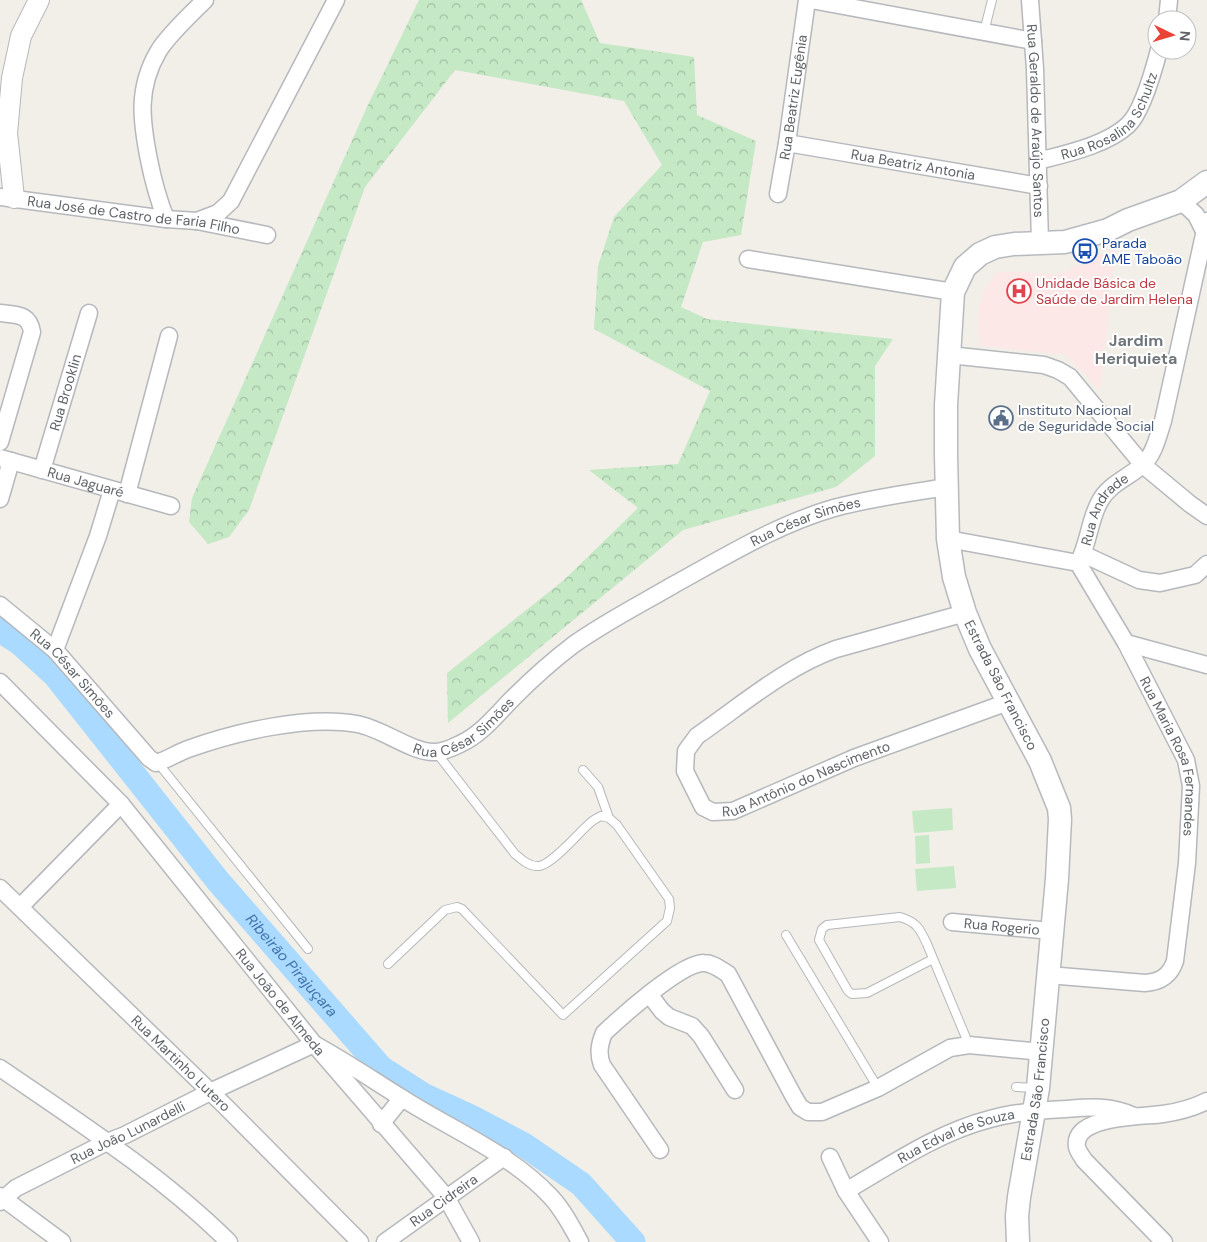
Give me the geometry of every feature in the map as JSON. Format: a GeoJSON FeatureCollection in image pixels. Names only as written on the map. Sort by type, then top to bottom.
{"type":"FeatureCollection","features":[{"type":"Feature","properties":{"kind":"main road","name":"Estrada São Francisco"},"geometry":{"type":"LineString","coordinates":[[1018,1242],[1017,1216],[1019,1197],[1035,1111],[1042,1052],[1061,830],[1059,808],[1040,761],[980,649],[964,613],[954,577],[948,539],[946,405],[953,292],[965,267],[980,254],[994,247],[1040,242],[1065,242],[1108,230],[1128,220],[1181,200],[1207,182]]}},
{"type":"Feature","properties":{"kind":"street"},"geometry":{"type":"LineString","coordinates":[[7,197],[7,133],[12,78],[21,36],[39,0]]}},
{"type":"Feature","properties":{"kind":"street"},"geometry":{"type":"LineString","coordinates":[[166,219],[156,193],[147,152],[142,124],[142,100],[147,76],[159,50],[205,0]]}},
{"type":"Feature","properties":{"kind":"street"},"geometry":{"type":"LineString","coordinates":[[197,221],[218,213],[232,201],[336,0]]}},
{"type":"Feature","properties":{"kind":"street"},"geometry":{"type":"LineString","coordinates":[[809,0],[1033,41]]}},
{"type":"Feature","properties":{"kind":"street","name":"Rua Beatriz Eugênia"},"geometry":{"type":"LineString","coordinates":[[778,194],[809,0]]}},
{"type":"Feature","properties":{"kind":"street","name":"Rua Geraldo de Araújo Santos"},"geometry":{"type":"LineString","coordinates":[[1030,0],[1040,242]]}},
{"type":"Feature","properties":{"kind":"street","name":"Rua Rosalina Schultz"},"geometry":{"type":"LineString","coordinates":[[1038,161],[1083,149],[1128,125],[1139,108],[1156,60]]}},
{"type":"Feature","properties":{"kind":"street","name":"Rua Beatriz Antonia"},"geometry":{"type":"LineString","coordinates":[[787,143],[1039,186]]}},
{"type":"Feature","properties":{"kind":"street","name":"Rua José de Castro de Faria Filho"},"geometry":{"type":"LineString","coordinates":[[7,197],[166,219],[197,221],[267,235]]}},
{"type":"Feature","properties":{"kind":"street"},"geometry":{"type":"LineString","coordinates":[[1143,465],[1156,443],[1163,421],[1206,227],[1181,200]]}},
{"type":"Feature","properties":{"kind":"street"},"geometry":{"type":"LineString","coordinates":[[748,259],[953,292]]}},
{"type":"Feature","properties":{"kind":"street"},"geometry":{"type":"LineString","coordinates":[[0,313],[26,318],[31,323],[32,332],[7,395],[0,442]]}},
{"type":"Feature","properties":{"kind":"street","name":"Rua Brooklin"},"geometry":{"type":"LineString","coordinates":[[42,470],[89,313]]}},
{"type":"Feature","properties":{"kind":"street"},"geometry":{"type":"LineString","coordinates":[[55,650],[98,536],[120,492],[169,336]]}},
{"type":"Feature","properties":{"kind":"street"},"geometry":{"type":"LineString","coordinates":[[950,355],[1044,365],[1070,377],[1143,465],[1207,516]]}},
{"type":"Feature","properties":{"kind":"street"},"geometry":{"type":"LineString","coordinates":[[0,498],[5,460]]}},
{"type":"Feature","properties":{"kind":"street","name":"Rua Jaguaré"},"geometry":{"type":"LineString","coordinates":[[5,460],[171,506]]}},
{"type":"Feature","properties":{"kind":"street","name":"Rua Andrade"},"geometry":{"type":"LineString","coordinates":[[1081,559],[1100,500],[1108,491],[1143,465]]}},
{"type":"Feature","properties":{"kind":"street","name":"Rua César Simões"},"geometry":{"type":"LineString","coordinates":[[0,605],[55,650],[149,758],[156,763],[189,749],[234,736],[310,721],[359,724],[388,734],[418,748],[436,752],[475,736],[531,680],[573,646],[624,614],[737,550],[792,523],[832,508],[947,487]]}},
{"type":"Feature","properties":{"kind":"street"},"geometry":{"type":"LineString","coordinates":[[948,539],[1081,559],[1139,580],[1160,583],[1195,575],[1207,564]]}},
{"type":"Feature","properties":{"kind":"street","name":"Rua Maria Rosa Fernandes"},"geometry":{"type":"LineString","coordinates":[[1048,975],[1136,983],[1157,983],[1165,977],[1173,968],[1175,961],[1187,863],[1191,786],[1186,760],[1081,559]]}},
{"type":"Feature","properties":{"kind":"street","name":"Rua Antônio do Nascimento"},"geometry":{"type":"LineString","coordinates":[[964,613],[836,648],[798,666],[697,736],[686,751],[685,771],[703,807],[713,812],[733,811],[854,758],[1008,702]]}},
{"type":"Feature","properties":{"kind":"street"},"geometry":{"type":"LineString","coordinates":[[1126,643],[1207,665]]}},
{"type":"Feature","properties":{"kind":"street","name":"Rua João de Almeda"},"geometry":{"type":"LineString","coordinates":[[0,682],[121,804],[314,1044],[381,1124],[446,1197],[471,1242]]}},
{"type":"Feature","properties":{"kind":"street"},"geometry":{"type":"LineString","coordinates":[[20,906],[121,804]]}},
{"type":"Feature","properties":{"kind":"street","name":"Rua Martinho Lutero"},"geometry":{"type":"LineString","coordinates":[[0,888],[210,1092],[360,1242]]}},
{"type":"Feature","properties":{"kind":"street","name":"Rua Rogerio"},"geometry":{"type":"LineString","coordinates":[[952,922],[1052,931]]}},
{"type":"Feature","properties":{"kind":"street"},"geometry":{"type":"LineString","coordinates":[[660,1150],[602,1065],[599,1049],[604,1033],[649,994],[693,965],[705,963],[715,966],[728,974],[800,1107],[808,1112],[822,1112],[878,1088],[950,1048],[969,1045],[1042,1052]]}},
{"type":"Feature","properties":{"kind":"street"},"geometry":{"type":"LineString","coordinates":[[649,994],[669,1017],[692,1026],[701,1036],[735,1090]]}},
{"type":"Feature","properties":{"kind":"street"},"geometry":{"type":"LineString","coordinates":[[314,1044],[504,1157],[552,1198],[580,1242]]}},
{"type":"Feature","properties":{"kind":"street","name":"Rua João Lunardelli"},"geometry":{"type":"LineString","coordinates":[[1,1198],[16,1188],[107,1142],[125,1136],[210,1092],[314,1044]]}},
{"type":"Feature","properties":{"kind":"street"},"geometry":{"type":"LineString","coordinates":[[0,1068],[107,1142],[162,1183],[208,1221],[229,1242]]}},
{"type":"Feature","properties":{"kind":"street"},"geometry":{"type":"LineString","coordinates":[[381,1124],[402,1098]]}},
{"type":"Feature","properties":{"kind":"street"},"geometry":{"type":"LineString","coordinates":[[1164,1242],[1084,1160],[1077,1149],[1077,1141],[1080,1134],[1098,1123],[1134,1116],[1180,1111],[1198,1106],[1207,1101]]}},
{"type":"Feature","properties":{"kind":"street","name":"Rua Edval de Souza"},"geometry":{"type":"LineString","coordinates":[[846,1191],[892,1164],[963,1128],[989,1119],[1035,1111],[1099,1107],[1113,1108],[1134,1116]]}},
{"type":"Feature","properties":{"kind":"street","name":"Rua Cidreira"},"geometry":{"type":"LineString","coordinates":[[385,1242],[504,1157]]}},
{"type":"Feature","properties":{"kind":"street"},"geometry":{"type":"LineString","coordinates":[[830,1157],[846,1191],[880,1242]]}},
{"type":"Feature","properties":{"kind":"street"},"geometry":{"type":"LineString","coordinates":[[1,1198],[62,1242]]}},
{"type":"Feature","properties":{"kind":"lane"},"geometry":{"type":"LineString","coordinates":[[984,32],[992,0]]}},
{"type":"Feature","properties":{"kind":"lane"},"geometry":{"type":"LineString","coordinates":[[388,964],[445,910],[457,906],[563,1015],[667,921],[670,908],[669,898],[617,825],[609,818],[601,816],[591,822],[571,842],[542,866],[534,866],[524,862],[515,854],[436,752]]}},
{"type":"Feature","properties":{"kind":"lane"},"geometry":{"type":"LineString","coordinates":[[158,763],[308,949]]}},
{"type":"Feature","properties":{"kind":"lane"},"geometry":{"type":"LineString","coordinates":[[583,770],[598,786],[609,818]]}},
{"type":"Feature","properties":{"kind":"lane"},"geometry":{"type":"LineString","coordinates":[[933,959],[867,993],[852,994],[848,991],[819,940],[820,933],[827,925],[900,918],[912,921],[921,930],[969,1045]]}},
{"type":"Feature","properties":{"kind":"lane"},"geometry":{"type":"LineString","coordinates":[[786,935],[878,1088]]}},
{"type":"Feature","properties":{"kind":"lane"},"geometry":{"type":"LineString","coordinates":[[1016,1087],[1038,1088]]}},
{"type":"Feature","properties":{"kind":"shaded area"},"geometry":{"type":"Polygon","coordinates":[[[1116,247],[1100,390],[1066,355],[981,346],[978,334],[979,305],[986,287],[998,272],[1059,274],[1116,247]]]}},
{"type":"Feature","properties":{"kind":"green space"},"geometry":{"type":"Polygon","coordinates":[[[419,0],[581,0],[600,43],[694,57],[697,115],[756,141],[741,235],[703,242],[681,307],[707,319],[893,339],[875,366],[875,456],[836,487],[683,530],[448,723],[447,673],[564,580],[638,508],[589,470],[678,464],[710,391],[594,329],[598,266],[614,217],[662,165],[624,101],[455,70],[365,187],[249,510],[229,537],[208,544],[189,522],[192,498],[367,107],[419,0]]]}},
{"type":"Feature","properties":{"kind":"green space"},"geometry":{"type":"Polygon","coordinates":[[[952,808],[953,830],[914,833],[912,811],[952,808]]]}},
{"type":"Feature","properties":{"kind":"green space"},"geometry":{"type":"Polygon","coordinates":[[[929,835],[930,863],[916,864],[915,836],[929,835]]]}},
{"type":"Feature","properties":{"kind":"green space"},"geometry":{"type":"Polygon","coordinates":[[[954,866],[956,888],[917,891],[915,869],[954,866]]]}},
{"type":"Feature","properties":{"kind":"waterway","name":"Ribeirão Pirajuçara"},"geometry":{"type":"LineString","coordinates":[[0,630],[20,643],[55,675],[218,881],[381,1068],[423,1095],[471,1117],[524,1145],[581,1184],[633,1242]]}},
{"type":"Feature","properties":{"kind":"place","name":"Parada AME Taboão"},"geometry":{"type":"Point","coordinates":[1085,251]}},
{"type":"Feature","properties":{"kind":"place","name":"Unidade Básica de Saúde de Jardim Helena"},"geometry":{"type":"Point","coordinates":[1019,291]}},
{"type":"Feature","properties":{"kind":"place","name":"Instituto Nacional de Seguridade Social"},"geometry":{"type":"Point","coordinates":[1001,418]}},
{"type":"Feature","properties":{"kind":"district","name":"Jardim Heriquieta"},"geometry":{"type":"Point","coordinates":[1136,349]}}]}
